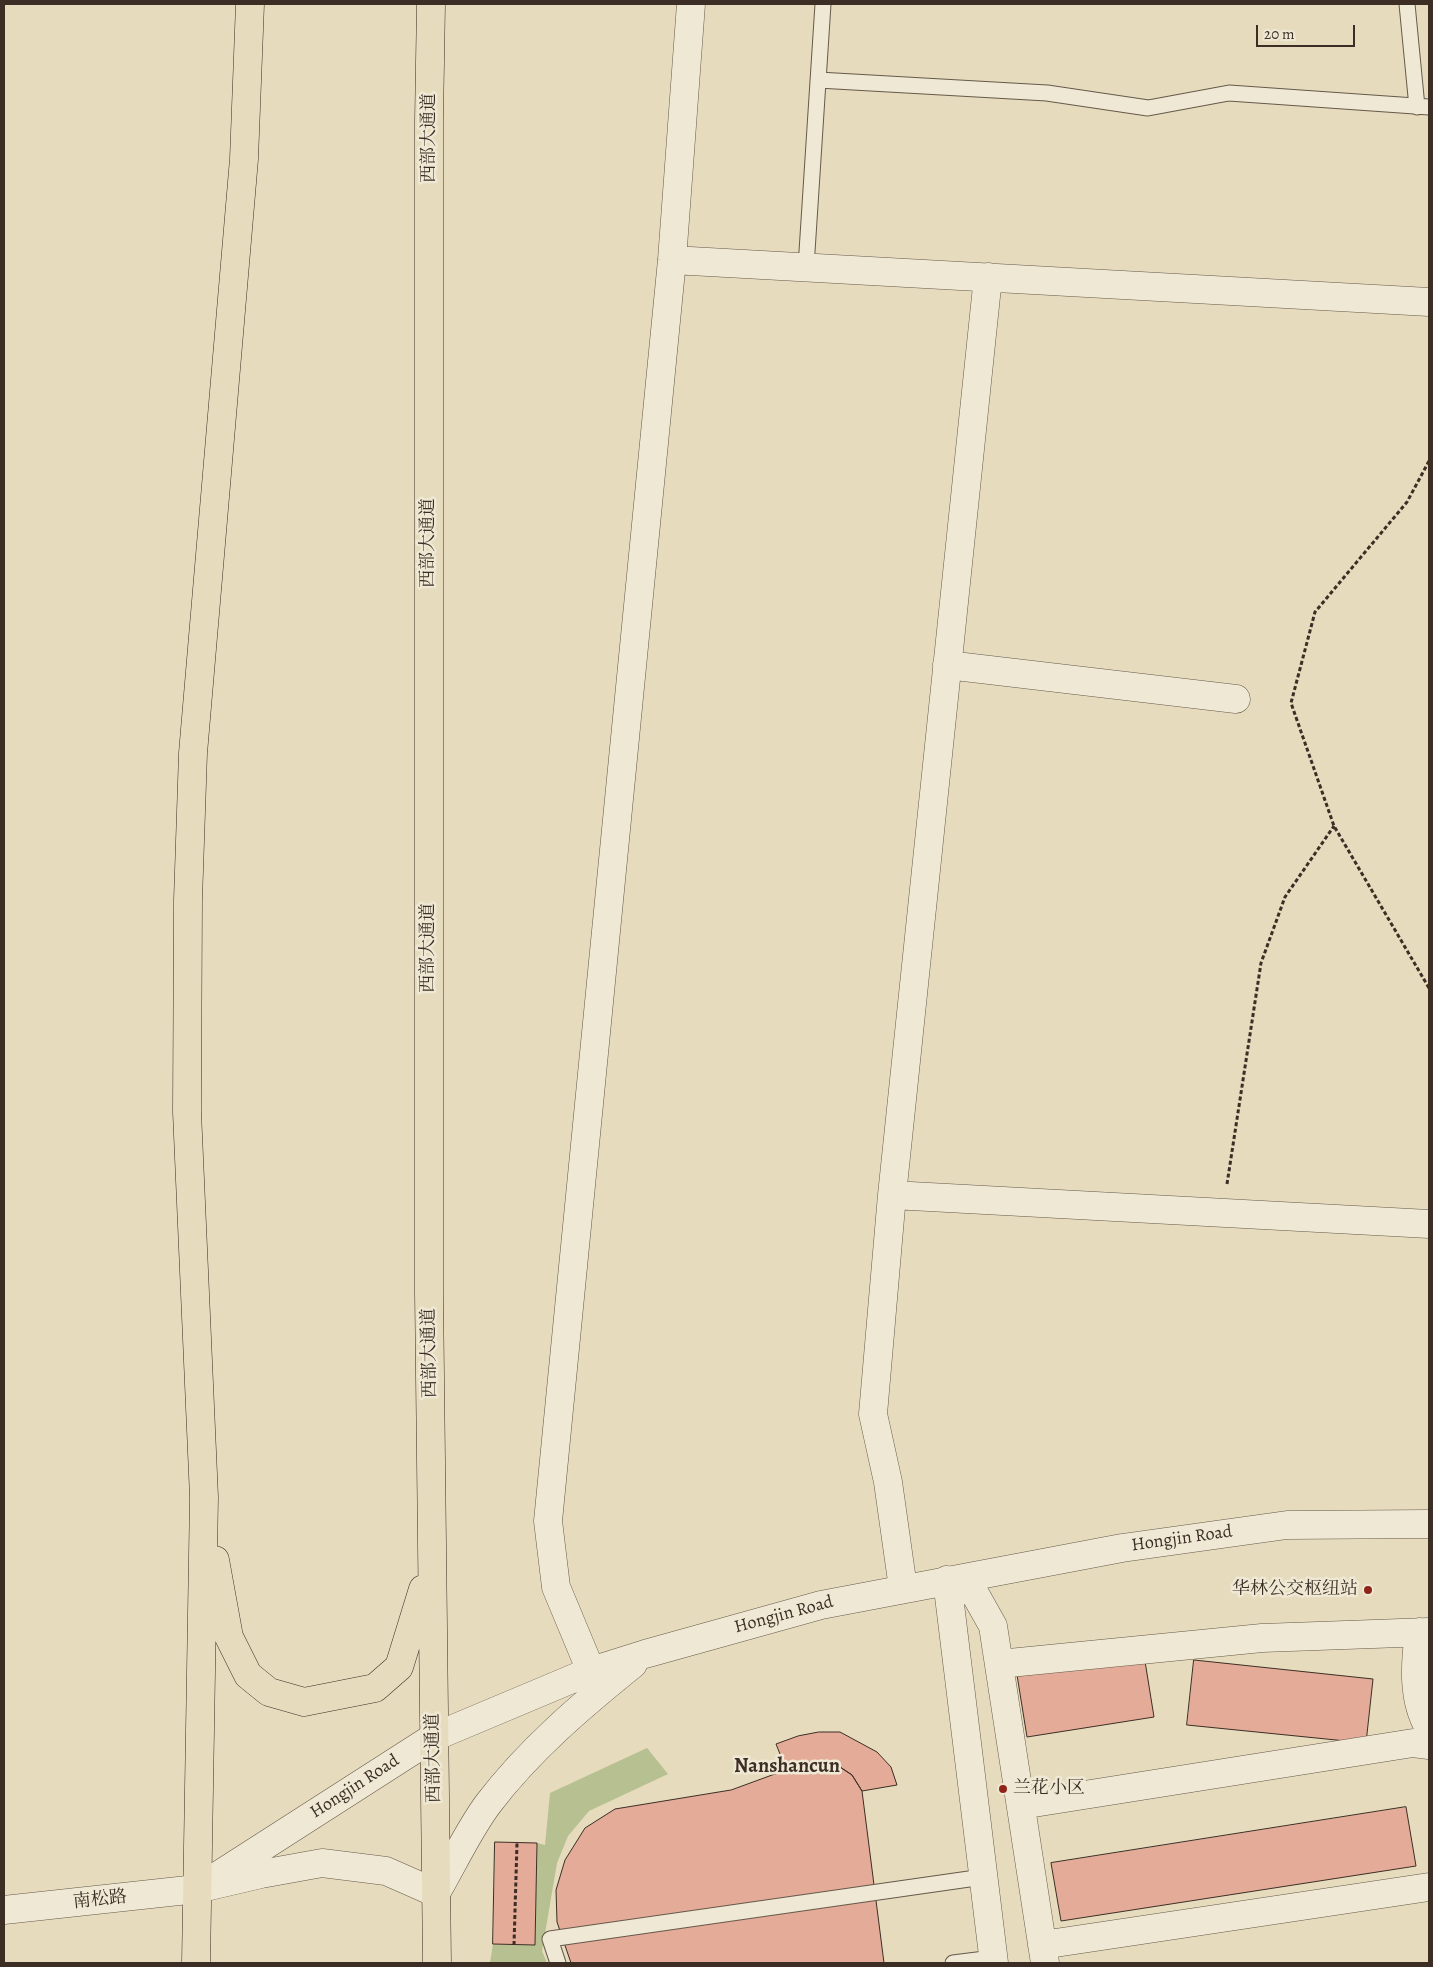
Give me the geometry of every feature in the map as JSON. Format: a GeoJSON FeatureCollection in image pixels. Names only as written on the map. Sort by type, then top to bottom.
{"type":"FeatureCollection","features":[{"type":"Feature","properties":{"kind":"highway"},"geometry":{"type":"LineString","coordinates":[[196,1963],[204,1497],[187,1112],[188,890],[194,743],[244,160],[250,4]]}},
{"type":"Feature","properties":{"kind":"highway","name":"西部大通道"},"geometry":{"type":"LineString","coordinates":[[432,4],[429,120],[429,1293],[436,1963]]}},
{"type":"Feature","properties":{"kind":"highway"},"geometry":{"type":"LineString","coordinates":[[204,1497],[229,1637],[248,1675],[269,1692],[304,1702],[375,1688],[399,1667],[414,1624],[432,1558]]}},
{"type":"Feature","properties":{"kind":"street"},"geometry":{"type":"LineString","coordinates":[[591,1671],[556,1587],[548,1521],[672,260],[691,4]]}},
{"type":"Feature","properties":{"kind":"street"},"geometry":{"type":"LineString","coordinates":[[672,260],[1429,302]]}},
{"type":"Feature","properties":{"kind":"street"},"geometry":{"type":"LineString","coordinates":[[903,1588],[888,1482],[873,1414],[892,1195],[988,277]]}},
{"type":"Feature","properties":{"kind":"street"},"geometry":{"type":"LineString","coordinates":[[946,665],[1236,699]]}},
{"type":"Feature","properties":{"kind":"street"},"geometry":{"type":"LineString","coordinates":[[892,1195],[1429,1224]]}},
{"type":"Feature","properties":{"kind":"street","name":"Hongjin Road"},"geometry":{"type":"LineString","coordinates":[[197,1889],[434,1737],[591,1671],[645,1654],[821,1605],[1122,1548],[1287,1524],[1429,1524]]}},
{"type":"Feature","properties":{"kind":"street"},"geometry":{"type":"LineString","coordinates":[[947,1580],[975,1594],[993,1626],[1044,1954],[1429,1887]]}},
{"type":"Feature","properties":{"kind":"street"},"geometry":{"type":"LineString","coordinates":[[947,1580],[994,1961]]}},
{"type":"Feature","properties":{"kind":"street"},"geometry":{"type":"LineString","coordinates":[[999,1664],[1262,1638],[1424,1632],[1415,1667],[1419,1700],[1424,1719],[1429,1728]]}},
{"type":"Feature","properties":{"kind":"street"},"geometry":{"type":"LineString","coordinates":[[436,1892],[488,1804],[538,1746],[576,1710],[645,1654]]}},
{"type":"Feature","properties":{"kind":"street"},"geometry":{"type":"LineString","coordinates":[[1021,1805],[1413,1743],[1429,1745]]}},
{"type":"Feature","properties":{"kind":"street","name":"南松路"},"geometry":{"type":"LineString","coordinates":[[4,1910],[197,1889],[322,1863],[386,1871],[436,1892]]}},
{"type":"Feature","properties":{"kind":"lane"},"geometry":{"type":"LineString","coordinates":[[806,267],[823,4]]}},
{"type":"Feature","properties":{"kind":"lane"},"geometry":{"type":"LineString","coordinates":[[818,80],[1047,94],[1148,108],[1229,93],[1423,107],[1407,4]]}},
{"type":"Feature","properties":{"kind":"lane"},"geometry":{"type":"LineString","coordinates":[[558,1963],[550,1939],[983,1877]]}},
{"type":"Feature","properties":{"kind":"lane"},"geometry":{"type":"LineString","coordinates":[[953,1963],[994,1961]]}},
{"type":"Feature","properties":{"kind":"path"},"geometry":{"type":"LineString","coordinates":[[1429,461],[1407,502],[1315,612],[1291,703],[1334,826],[1429,988]]}},
{"type":"Feature","properties":{"kind":"path"},"geometry":{"type":"LineString","coordinates":[[1223,1214],[1260,963],[1285,897],[1334,826]]}},
{"type":"Feature","properties":{"kind":"path"},"geometry":{"type":"LineString","coordinates":[[514,1944],[517,1843]]}},
{"type":"Feature","properties":{"kind":"green space"},"geometry":{"type":"Polygon","coordinates":[[[647,1748],[668,1774],[589,1811],[568,1836],[557,1863],[542,1951],[547,1963],[490,1963],[493,1944],[535,1945],[537,1843],[545,1845],[550,1793],[647,1748]]]}},
{"type":"Feature","properties":{"kind":"building"},"geometry":{"type":"Polygon","coordinates":[[[1144,1655],[1154,1717],[1027,1737],[1017,1675],[1144,1655]]]}},
{"type":"Feature","properties":{"kind":"building"},"geometry":{"type":"Polygon","coordinates":[[[1194,1660],[1373,1679],[1366,1743],[1187,1725],[1194,1660]]]}},
{"type":"Feature","properties":{"kind":"building"},"geometry":{"type":"Polygon","coordinates":[[[819,1732],[840,1732],[877,1752],[891,1767],[897,1785],[862,1791],[852,1775],[834,1763],[808,1762],[786,1769],[776,1744],[798,1736],[819,1732]]]}},
{"type":"Feature","properties":{"kind":"building"},"geometry":{"type":"Polygon","coordinates":[[[808,1762],[834,1763],[852,1775],[862,1791],[884,1963],[571,1963],[557,1922],[556,1890],[565,1860],[585,1828],[615,1809],[731,1790],[808,1762]]]}},
{"type":"Feature","properties":{"kind":"building"},"geometry":{"type":"Polygon","coordinates":[[[1406,1807],[1416,1866],[1061,1921],[1051,1863],[1406,1807]]]}},
{"type":"Feature","properties":{"kind":"building"},"geometry":{"type":"Polygon","coordinates":[[[495,1842],[537,1843],[535,1945],[493,1944],[495,1842]]]}},
{"type":"Feature","properties":{"kind":"place","name":"华林公交枢纽站"},"geometry":{"type":"Point","coordinates":[1368,1590]}},
{"type":"Feature","properties":{"kind":"place","name":"兰花小区"},"geometry":{"type":"Point","coordinates":[1003,1789]}},
{"type":"Feature","properties":{"kind":"district","name":"Nanshancun"},"geometry":{"type":"Point","coordinates":[787,1767]}}]}
